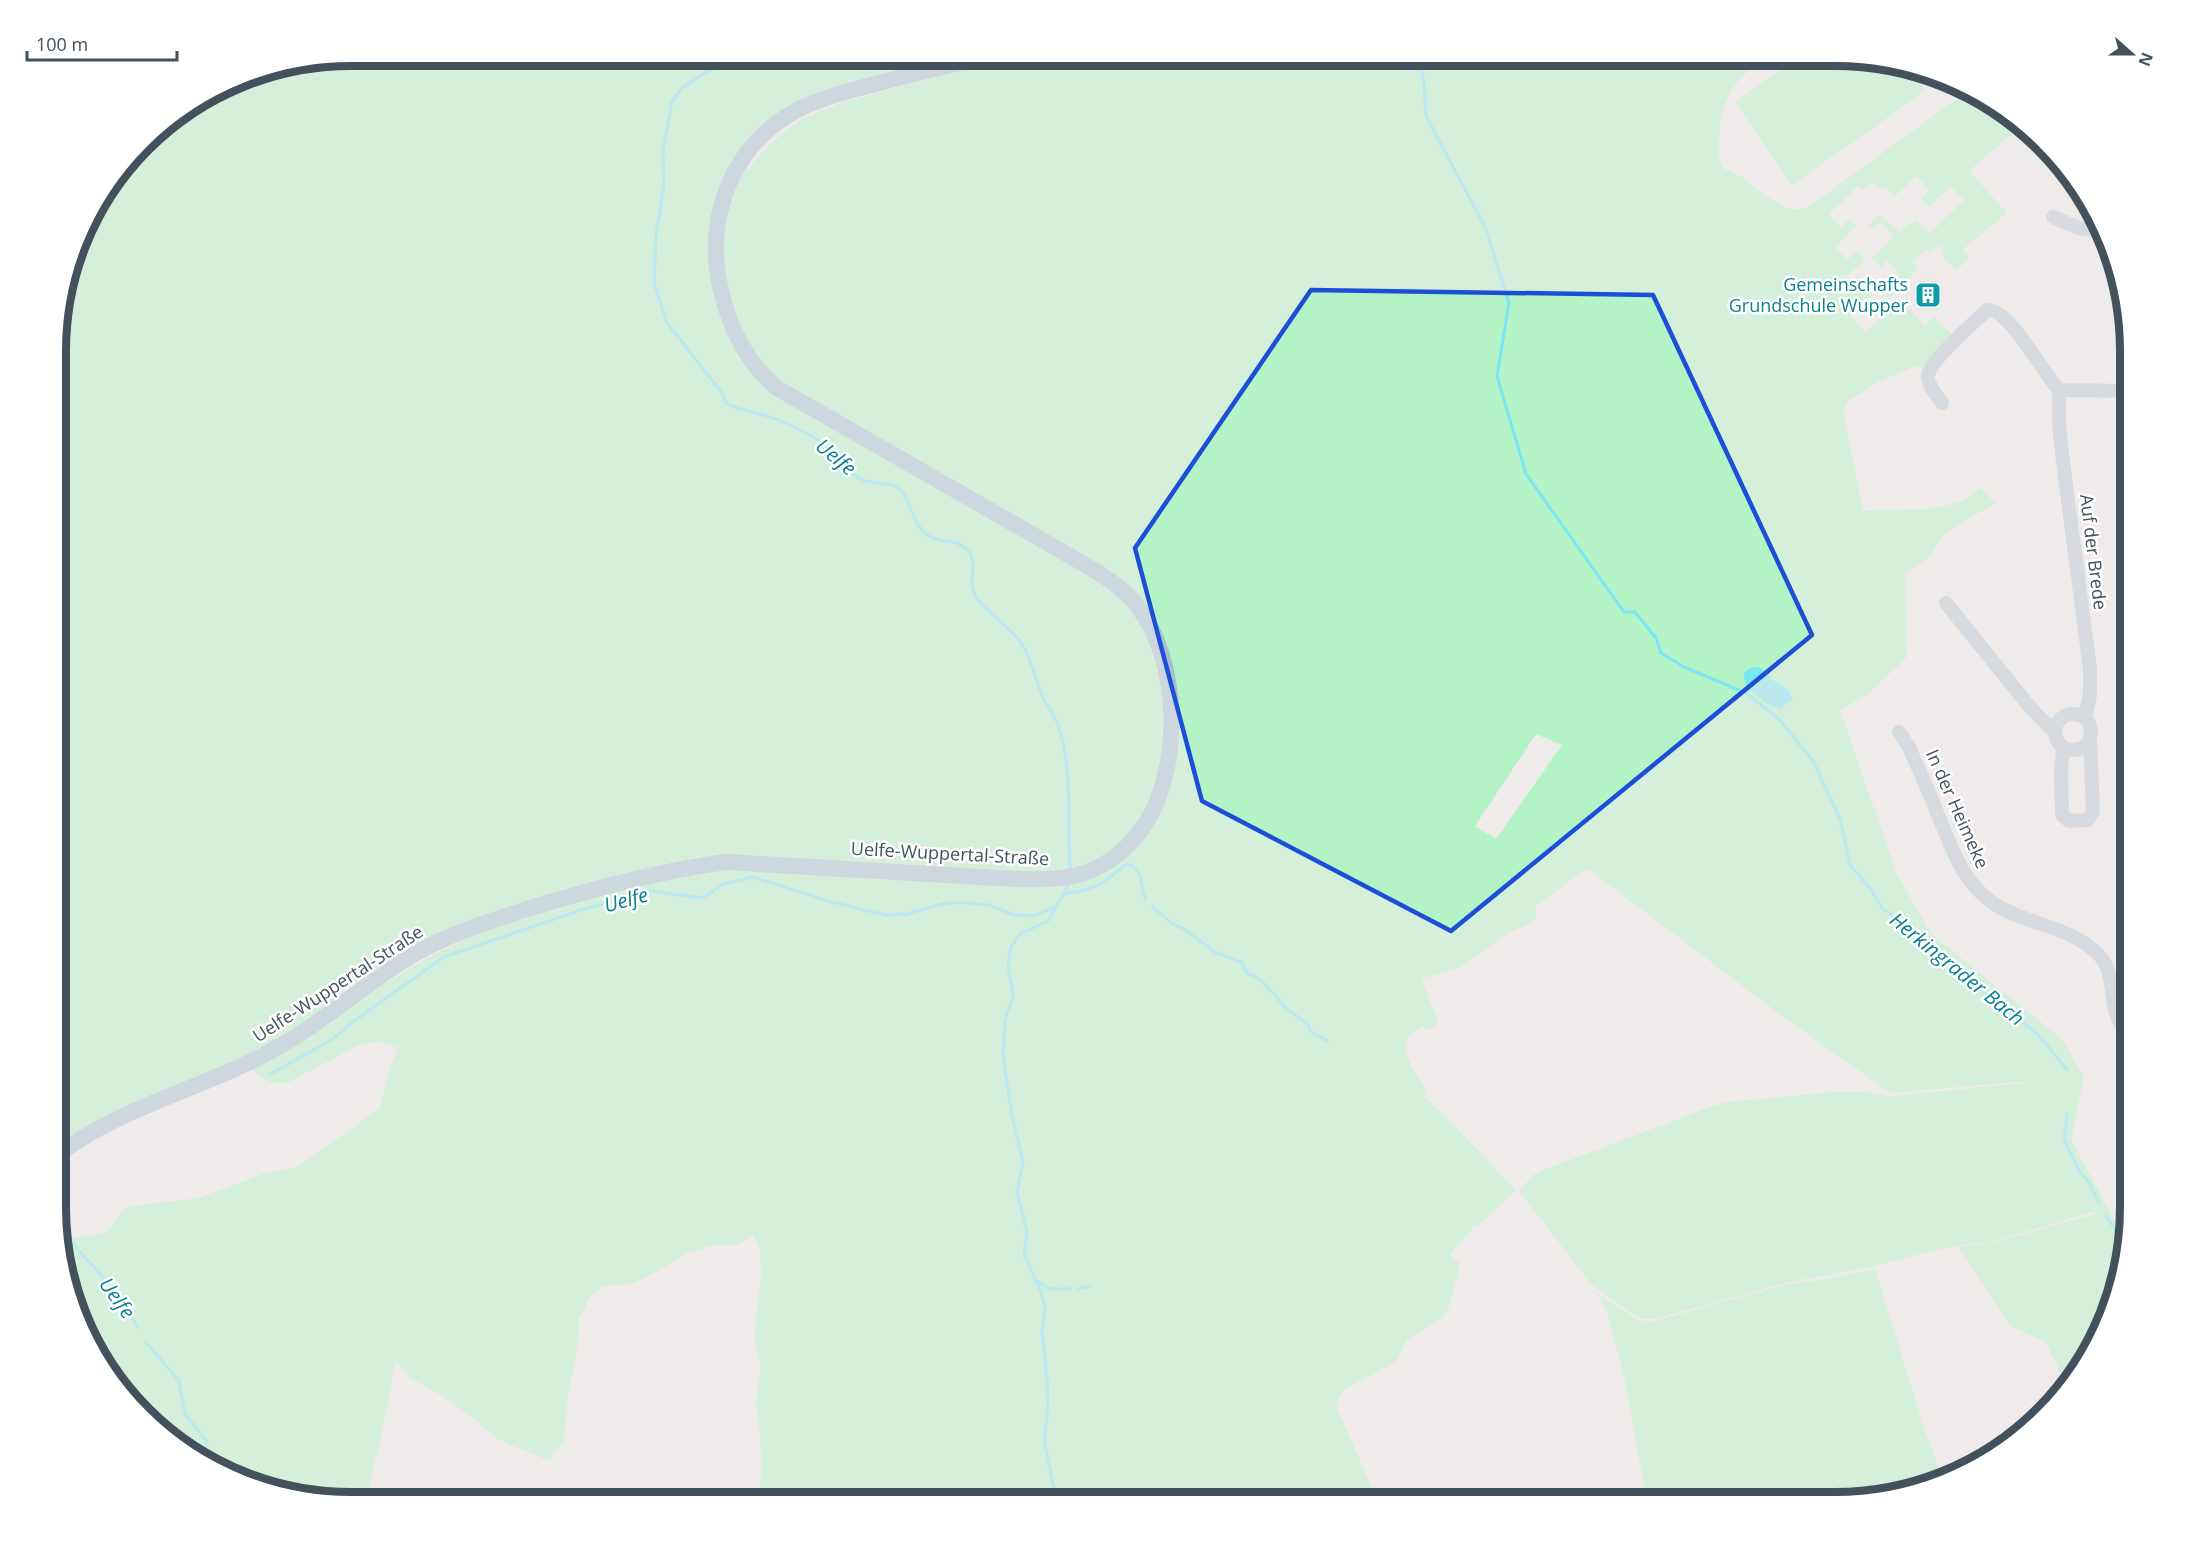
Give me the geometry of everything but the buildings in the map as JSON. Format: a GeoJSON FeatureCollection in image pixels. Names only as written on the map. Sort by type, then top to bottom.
{"type":"FeatureCollection","features":[{"type":"Feature","properties":{"kind":"main road","name":"Uelfe-Wuppertal-Straße"},"geometry":{"type":"LineString","coordinates":[[66,1149],[82,1138],[127,1115],[244,1065],[279,1047],[423,950],[471,928],[580,892],[700,865],[726,862],[1050,880],[1079,874],[1102,865],[1133,840],[1146,823],[1160,790],[1167,762],[1171,717],[1164,657],[1153,631],[1138,607],[1113,582],[1079,561],[777,388],[751,360],[738,338],[728,315],[718,274],[717,232],[720,206],[726,190],[746,152],[777,123],[798,110],[833,96],[949,66]]}},
{"type":"Feature","properties":{"kind":"street"},"geometry":{"type":"LineString","coordinates":[[2053,217],[2078,228],[2093,230]]}},
{"type":"Feature","properties":{"kind":"street"},"geometry":{"type":"LineString","coordinates":[[1942,403],[1928,381],[1928,372],[1953,343],[1987,310],[1998,311],[2010,324],[2049,380],[2059,390],[2120,391]]}},
{"type":"Feature","properties":{"kind":"street","name":"Auf der Brede"},"geometry":{"type":"LineString","coordinates":[[2059,390],[2062,454],[2090,669],[2090,695],[2085,718],[2091,729],[2093,812],[2088,820],[2069,821],[2062,815],[2063,748]]}},
{"type":"Feature","properties":{"kind":"street"},"geometry":{"type":"LineString","coordinates":[[1946,603],[2029,706],[2055,733]]}},
{"type":"Feature","properties":{"kind":"street"},"geometry":{"type":"LineString","coordinates":[[2085,718],[2074,714],[2065,716],[2056,724],[2055,733],[2057,741],[2063,748],[2078,750],[2085,746],[2090,738]]}},
{"type":"Feature","properties":{"kind":"street","name":"In der Heimeke"},"geometry":{"type":"LineString","coordinates":[[1899,732],[1909,747],[1956,858],[1971,883],[2001,908],[2075,938],[2088,945],[2100,956],[2108,969],[2120,1024]]}},
{"type":"Feature","properties":{"kind":"highlighted area"},"geometry":{"type":"Polygon","coordinates":[[[1311,290],[1653,295],[1812,635],[1451,931],[1202,801],[1135,548],[1311,290]]]}},
{"type":"Feature","properties":{"kind":"green space"},"geometry":{"type":"Polygon","coordinates":[[[351,66],[948,66],[844,92],[805,106],[769,130],[753,145],[740,163],[722,202],[716,246],[717,269],[724,302],[736,335],[754,364],[768,379],[753,360],[731,317],[721,262],[722,233],[730,202],[744,173],[766,148],[805,118],[844,102],[977,66],[1756,66],[1742,77],[1730,93],[1722,114],[1718,152],[1723,168],[1742,177],[1757,190],[1792,210],[1807,208],[1962,95],[2015,131],[1969,171],[2007,213],[1963,249],[1970,259],[1956,270],[1941,255],[1945,251],[1939,245],[1930,253],[1926,249],[1912,262],[1918,269],[1888,299],[1882,293],[1900,275],[1887,261],[1881,267],[1872,258],[1894,237],[1880,222],[1871,229],[1868,225],[1880,214],[1899,233],[1911,222],[1913,224],[1917,220],[1930,233],[1964,200],[1951,186],[1929,207],[1921,199],[1930,190],[1916,176],[1895,196],[1886,187],[1881,190],[1873,182],[1863,190],[1858,186],[1829,214],[1841,227],[1850,219],[1856,226],[1835,247],[1847,260],[1857,251],[1865,259],[1843,281],[1855,294],[1865,285],[1874,295],[1851,316],[1866,332],[1901,300],[1925,326],[1934,317],[1953,336],[1974,315],[1978,319],[1934,364],[1916,366],[1875,383],[1864,392],[1849,399],[1843,411],[1863,511],[1930,509],[1964,501],[1981,488],[1995,503],[1945,533],[1929,557],[1905,573],[1906,658],[1868,694],[1840,710],[1897,875],[1931,934],[2061,1038],[2084,1076],[2071,1140],[2119,1229],[2118,1244],[2105,1298],[2091,1333],[2063,1377],[2046,1342],[2011,1326],[1959,1247],[1999,1241],[2096,1214],[2094,1211],[1999,1240],[1944,1248],[1874,1266],[1789,1282],[1654,1319],[1643,1319],[1636,1316],[1592,1285],[1519,1191],[1533,1175],[1541,1171],[1728,1102],[1836,1092],[1863,1092],[1891,1096],[2027,1084],[2015,1082],[1890,1093],[1781,1015],[1587,868],[1536,906],[1536,917],[1529,924],[1508,933],[1461,967],[1421,979],[1438,1020],[1431,1030],[1422,1027],[1409,1034],[1405,1048],[1412,1068],[1426,1091],[1424,1097],[1516,1190],[1479,1225],[1473,1226],[1469,1234],[1449,1255],[1460,1264],[1449,1307],[1442,1318],[1406,1340],[1397,1361],[1346,1388],[1339,1397],[1336,1406],[1374,1492],[759,1492],[762,1474],[756,1402],[761,1367],[754,1339],[761,1276],[760,1249],[753,1235],[737,1245],[715,1245],[689,1252],[632,1284],[602,1286],[590,1297],[579,1319],[577,1354],[568,1394],[564,1442],[548,1460],[499,1440],[467,1413],[410,1378],[395,1360],[383,1429],[367,1492],[296,1487],[260,1477],[209,1454],[163,1421],[137,1395],[114,1365],[95,1333],[76,1281],[68,1238],[106,1233],[125,1207],[199,1198],[263,1174],[299,1166],[379,1109],[398,1048],[378,1041],[357,1046],[287,1083],[270,1082],[249,1067],[309,1034],[374,990],[433,955],[505,919],[580,894],[690,870],[724,865],[753,864],[880,873],[880,878],[876,880],[898,876],[1006,879],[746,861],[678,870],[608,886],[561,899],[484,923],[425,948],[281,1046],[236,1069],[131,1112],[66,1149],[66,351],[68,314],[81,260],[95,225],[114,193],[137,163],[163,137],[193,114],[225,95],[260,81],[296,71],[351,66]],[[768,379],[777,388],[1113,582],[1146,619],[1157,640],[1169,685],[1171,709],[1166,766],[1157,799],[1146,823],[1130,842],[1101,867],[1129,848],[1151,822],[1167,790],[1175,754],[1178,717],[1175,681],[1165,647],[1142,606],[1110,577],[1062,546],[784,391],[768,379]],[[1536,734],[1475,826],[1496,839],[1562,745],[1536,734]]]}},
{"type":"Feature","properties":{"kind":"green space"},"geometry":{"type":"Polygon","coordinates":[[[1787,66],[1835,66],[1890,71],[1916,78],[1925,91],[1792,185],[1735,102],[1787,66]]]}},
{"type":"Feature","properties":{"kind":"green space"},"geometry":{"type":"Polygon","coordinates":[[[1875,1269],[1923,1425],[1940,1471],[1909,1482],[1872,1490],[1645,1492],[1624,1376],[1607,1312],[1598,1294],[1636,1319],[1648,1322],[1789,1284],[1834,1278],[1875,1269]]]}},
{"type":"Feature","properties":{"kind":"water"},"geometry":{"type":"Polygon","coordinates":[[[1761,668],[1775,682],[1788,690],[1793,700],[1781,709],[1766,703],[1750,690],[1744,676],[1747,670],[1761,668]]]}},
{"type":"Feature","properties":{"kind":"waterway","name":"Uelfe"},"geometry":{"type":"LineString","coordinates":[[714,66],[682,88],[672,102],[663,150],[664,185],[656,235],[654,283],[667,323],[723,394],[726,403],[775,419],[812,436],[859,478],[897,487],[904,495],[922,530],[934,538],[958,544],[969,552],[973,562],[972,584],[975,595],[1022,644],[1044,699],[1059,727],[1068,779],[1070,867]]}},
{"type":"Feature","properties":{"kind":"waterway","name":"Herkingrader Bach"},"geometry":{"type":"LineString","coordinates":[[1420,66],[1424,83],[1426,116],[1486,229],[1509,303],[1497,376],[1526,474],[1624,612],[1635,612],[1656,638],[1661,653],[1684,667],[1746,693],[1779,719],[1813,761],[1840,819],[1850,865],[1869,887],[1883,909],[1897,918],[1935,955],[2039,1035],[2067,1070]]}},
{"type":"Feature","properties":{"kind":"waterway"},"geometry":{"type":"LineString","coordinates":[[1065,893],[1078,892],[1101,884],[1127,864],[1137,870],[1146,900]]}},
{"type":"Feature","properties":{"kind":"waterway","name":"Uelfe"},"geometry":{"type":"LineString","coordinates":[[269,1075],[333,1039],[351,1023],[444,957],[581,910],[650,891],[703,898],[721,885],[753,877],[828,901],[885,915],[907,914],[942,904],[959,902],[989,905],[1014,915],[1034,916],[1056,906],[1065,893],[1068,883]]}},
{"type":"Feature","properties":{"kind":"waterway"},"geometry":{"type":"LineString","coordinates":[[1152,906],[1171,923],[1184,929],[1215,952],[1241,962],[1247,973],[1260,979],[1288,1010],[1308,1024],[1310,1031],[1327,1041]]}},
{"type":"Feature","properties":{"kind":"waterway"},"geometry":{"type":"LineString","coordinates":[[1055,1492],[1044,1441],[1048,1405],[1042,1333],[1045,1306],[1024,1254],[1027,1232],[1017,1192],[1023,1163],[1012,1115],[1003,1056],[1005,1020],[1013,996],[1008,965],[1011,947],[1020,934],[1048,921],[1056,907]]}},
{"type":"Feature","properties":{"kind":"waterway","name":"Herkingrader Bach"},"geometry":{"type":"LineString","coordinates":[[2067,1114],[2064,1139],[2079,1171],[2088,1181],[2099,1203]]}},
{"type":"Feature","properties":{"kind":"waterway","name":"Herkingrader Bach"},"geometry":{"type":"LineString","coordinates":[[2106,1216],[2118,1234]]}},
{"type":"Feature","properties":{"kind":"waterway","name":"Uelfe"},"geometry":{"type":"LineString","coordinates":[[67,1234],[75,1246],[107,1282],[138,1327]]}},
{"type":"Feature","properties":{"kind":"waterway"},"geometry":{"type":"LineString","coordinates":[[1038,1281],[1050,1289],[1071,1289]]}},
{"type":"Feature","properties":{"kind":"waterway"},"geometry":{"type":"LineString","coordinates":[[1078,1289],[1091,1286]]}},
{"type":"Feature","properties":{"kind":"waterway","name":"Uelfe"},"geometry":{"type":"LineString","coordinates":[[146,1342],[179,1381],[185,1414],[207,1442],[205,1452]]}},
{"type":"Feature","properties":{"kind":"place","name":"Gemeinschafts Grundschule Wupper"},"geometry":{"type":"Point","coordinates":[1928,295]}}]}
